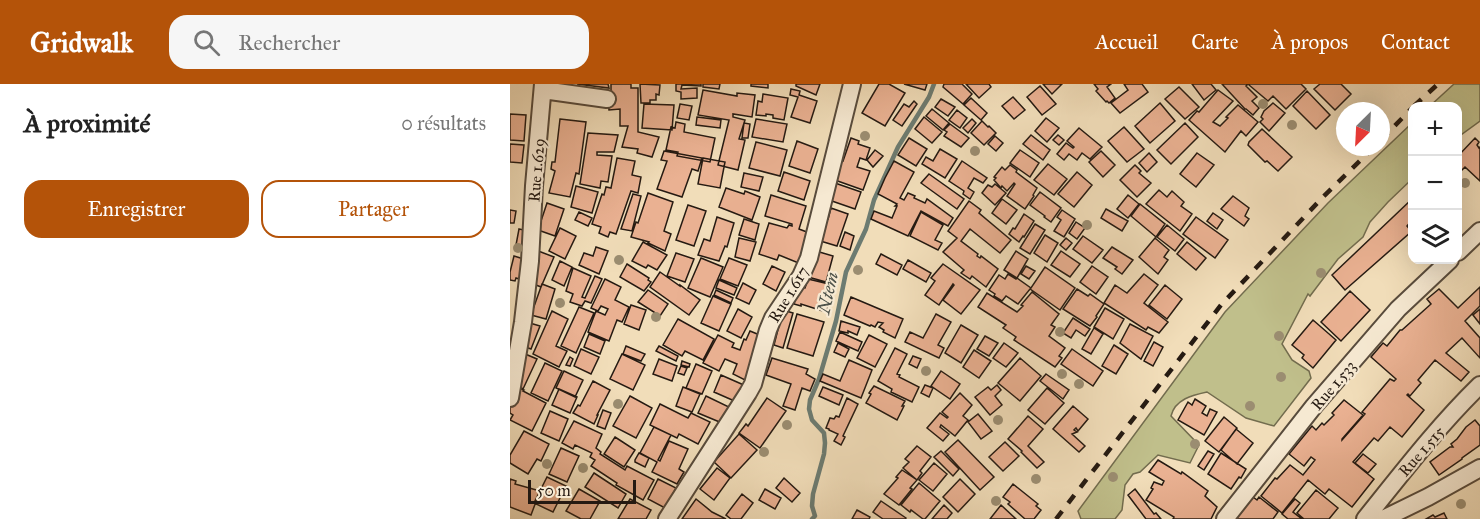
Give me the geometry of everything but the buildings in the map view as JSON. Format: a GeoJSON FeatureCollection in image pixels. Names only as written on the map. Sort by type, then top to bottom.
{"type":"FeatureCollection","features":[{"type":"Feature","properties":{"kind":"street","name":"Rue 1.617"},"geometry":{"type":"LineString","coordinates":[[667,519],[753,384],[773,318],[801,276],[809,258],[852,84]]}},
{"type":"Feature","properties":{"kind":"street"},"geometry":{"type":"LineString","coordinates":[[543,87],[607,99]]}},
{"type":"Feature","properties":{"kind":"street","name":"Rue 1.629"},"geometry":{"type":"LineString","coordinates":[[510,398],[523,322],[530,261],[543,87]]}},
{"type":"Feature","properties":{"kind":"street"},"geometry":{"type":"LineString","coordinates":[[1462,248],[1480,231]]}},
{"type":"Feature","properties":{"kind":"street","name":"Rue 1.533"},"geometry":{"type":"LineString","coordinates":[[1225,519],[1314,406],[1398,309],[1446,264]]}},
{"type":"Feature","properties":{"kind":"street","name":"Rue 1.515"},"geometry":{"type":"LineString","coordinates":[[1365,519],[1410,462],[1480,385]]}},
{"type":"Feature","properties":{"kind":"street"},"geometry":{"type":"LineString","coordinates":[[1383,519],[1480,468]]}},
{"type":"Feature","properties":{"kind":"shaded area"},"geometry":{"type":"Polygon","coordinates":[[[1454,84],[1480,84],[1480,121],[1462,134],[1462,102],[1434,102],[1454,84]]]}},
{"type":"Feature","properties":{"kind":"shaded area"},"geometry":{"type":"Polygon","coordinates":[[[1408,127],[1408,183],[1370,222],[1363,237],[1338,259],[1310,296],[1308,294],[1282,344],[1292,360],[1309,371],[1311,378],[1274,426],[1246,418],[1207,392],[1185,399],[1176,406],[1171,416],[1199,445],[1190,463],[1158,455],[1140,472],[1133,474],[1125,485],[1122,510],[1115,519],[1081,519],[1078,511],[1225,312],[1328,203],[1377,156],[1390,156],[1390,144],[1408,127]]]}},
{"type":"Feature","properties":{"kind":"waterway","name":"Ntem"},"geometry":{"type":"LineString","coordinates":[[812,519],[815,516],[812,506],[813,494],[825,443],[824,433],[812,420],[809,409],[810,400],[819,379],[836,321],[846,272],[866,229],[874,200],[898,147],[929,97],[934,84]]}},
{"type":"Feature","properties":{"kind":"railway"},"geometry":{"type":"LineString","coordinates":[[1418,102],[1438,84]]}},
{"type":"Feature","properties":{"kind":"railway"},"geometry":{"type":"LineString","coordinates":[[1390,131],[1408,112]]}},
{"type":"Feature","properties":{"kind":"railway"},"geometry":{"type":"LineString","coordinates":[[1056,519],[1221,305],[1365,156]]}}]}
